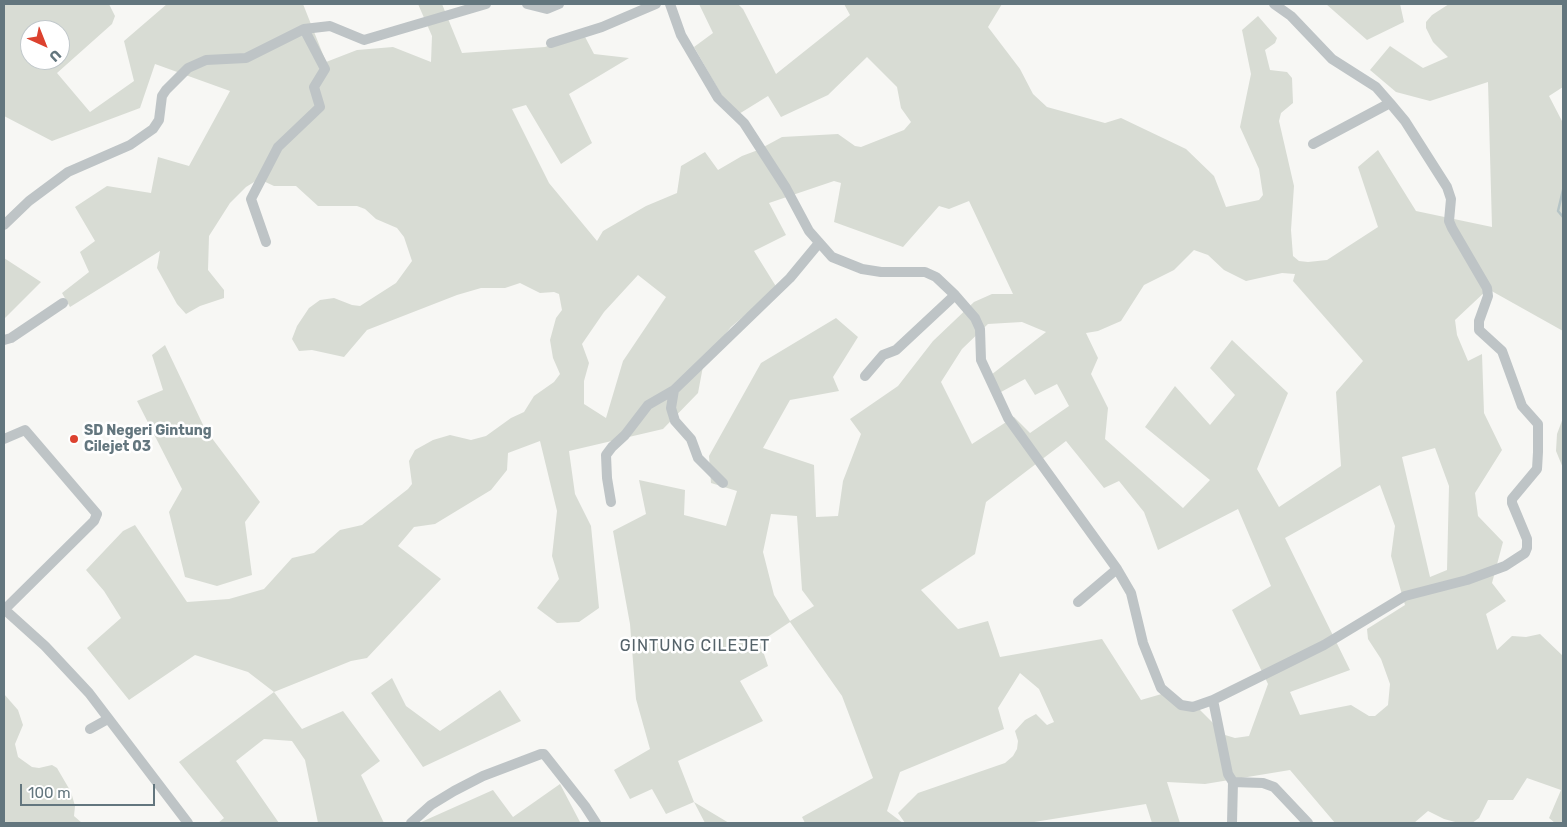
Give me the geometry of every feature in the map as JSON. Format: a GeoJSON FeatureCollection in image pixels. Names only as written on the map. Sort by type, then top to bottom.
{"type":"FeatureCollection","features":[{"type":"Feature","properties":{"kind":"street"},"geometry":{"type":"LineString","coordinates":[[4,225],[29,201],[68,172],[130,145],[152,129],[159,120],[162,96],[188,68],[206,60],[246,58],[304,29],[330,26],[364,40],[486,4]]}},
{"type":"Feature","properties":{"kind":"street"},"geometry":{"type":"LineString","coordinates":[[527,4],[547,9],[558,4]]}},
{"type":"Feature","properties":{"kind":"street"},"geometry":{"type":"LineString","coordinates":[[551,43],[602,27],[656,4]]}},
{"type":"Feature","properties":{"kind":"street"},"geometry":{"type":"LineString","coordinates":[[670,4],[681,35],[718,98],[744,123],[786,188],[810,232],[832,257],[862,269],[881,272],[925,272],[936,277],[956,295],[975,318],[980,329],[981,360],[1008,418],[1117,569],[1131,593],[1143,643],[1161,688],[1181,705],[1193,707],[1213,700],[1324,645],[1406,596],[1467,580],[1505,566],[1525,553],[1527,539],[1512,503],[1516,492],[1537,469],[1538,424],[1522,406],[1502,351],[1479,330],[1479,321],[1488,296],[1487,288],[1449,221],[1451,199],[1447,187],[1405,121],[1376,87],[1332,59],[1292,16],[1274,4]]}},
{"type":"Feature","properties":{"kind":"street"},"geometry":{"type":"LineString","coordinates":[[266,242],[251,199],[278,147],[320,107],[314,86],[325,69],[304,29]]}},
{"type":"Feature","properties":{"kind":"street"},"geometry":{"type":"LineString","coordinates":[[1313,144],[1390,103]]}},
{"type":"Feature","properties":{"kind":"street"},"geometry":{"type":"LineString","coordinates":[[612,502],[607,478],[606,455],[648,406],[674,390],[790,278],[819,243]]}},
{"type":"Feature","properties":{"kind":"street"},"geometry":{"type":"LineString","coordinates":[[864,376],[882,355],[896,350],[956,295]]}},
{"type":"Feature","properties":{"kind":"street"},"geometry":{"type":"LineString","coordinates":[[4,340],[11,338],[63,303]]}},
{"type":"Feature","properties":{"kind":"street"},"geometry":{"type":"LineString","coordinates":[[674,390],[671,408],[675,421],[691,439],[698,458],[723,483]]}},
{"type":"Feature","properties":{"kind":"street"},"geometry":{"type":"LineString","coordinates":[[4,439],[24,430],[97,514],[94,521],[4,609],[45,646],[89,693],[188,823]]}},
{"type":"Feature","properties":{"kind":"street"},"geometry":{"type":"LineString","coordinates":[[1078,602],[1117,569]]}},
{"type":"Feature","properties":{"kind":"street"},"geometry":{"type":"LineString","coordinates":[[1213,700],[1228,774],[1233,782],[1232,823]]}},
{"type":"Feature","properties":{"kind":"street"},"geometry":{"type":"LineString","coordinates":[[90,729],[108,719]]}},
{"type":"Feature","properties":{"kind":"street"},"geometry":{"type":"LineString","coordinates":[[411,823],[431,805],[454,791],[483,776],[544,754],[586,806],[596,823]]}},
{"type":"Feature","properties":{"kind":"street"},"geometry":{"type":"LineString","coordinates":[[1233,782],[1263,783],[1274,787],[1308,823]]}},
{"type":"Feature","properties":{"kind":"shaded area"},"geometry":{"type":"Polygon","coordinates":[[[4,4],[109,4],[115,16],[112,24],[70,61],[70,20],[20,20],[20,70],[60,70],[57,73],[90,112],[134,81],[124,41],[167,4],[303,4],[326,62],[357,50],[393,47],[431,62],[432,36],[418,4],[442,4],[462,53],[545,47],[583,33],[594,54],[629,58],[569,94],[592,143],[561,164],[526,105],[512,109],[549,183],[597,241],[603,231],[646,206],[677,193],[681,166],[705,152],[718,170],[782,137],[838,134],[855,146],[861,147],[904,130],[911,122],[901,108],[897,87],[867,57],[828,95],[781,117],[768,96],[734,117],[694,47],[713,33],[699,4],[738,4],[743,9],[776,74],[850,15],[844,4],[1002,4],[988,27],[1020,69],[1033,94],[1047,107],[1105,123],[1121,118],[1186,149],[1214,176],[1226,207],[1259,200],[1263,195],[1259,169],[1240,127],[1251,74],[1242,30],[1258,16],[1277,38],[1275,43],[1265,50],[1270,70],[1287,72],[1292,78],[1293,103],[1281,113],[1279,121],[1294,186],[1291,230],[1293,256],[1299,261],[1308,262],[1327,260],[1378,227],[1358,167],[1378,150],[1416,211],[1492,227],[1488,82],[1430,101],[1396,92],[1370,70],[1390,46],[1423,68],[1448,57],[1433,42],[1426,28],[1426,22],[1432,15],[1449,4],[1563,4],[1563,87],[1549,96],[1563,123],[1563,331],[1488,289],[1455,320],[1457,335],[1468,361],[1482,354],[1484,413],[1502,450],[1475,493],[1478,516],[1503,542],[1492,583],[1506,601],[1486,614],[1497,650],[1512,636],[1526,637],[1540,634],[1563,656],[1563,823],[1555,823],[1549,818],[1561,790],[1527,778],[1513,800],[1488,800],[1479,818],[1472,823],[1459,823],[1444,819],[1428,811],[1414,823],[1335,823],[1290,770],[1205,784],[1167,782],[1180,823],[1152,823],[1146,804],[1028,823],[905,823],[898,813],[918,793],[1005,763],[1013,756],[1017,749],[1018,741],[1015,731],[1025,720],[1036,714],[1047,725],[1054,722],[1039,689],[1020,673],[998,708],[1004,729],[900,772],[887,811],[903,823],[805,823],[802,817],[873,778],[842,696],[790,622],[760,642],[768,666],[740,681],[763,721],[678,761],[694,802],[666,814],[652,789],[630,799],[614,770],[650,749],[636,699],[630,624],[613,531],[646,514],[639,480],[685,490],[684,515],[726,526],[737,491],[711,483],[709,456],[761,363],[836,318],[858,337],[833,377],[839,391],[790,400],[763,448],[814,465],[816,517],[838,516],[843,481],[861,434],[850,419],[898,386],[933,341],[974,302],[992,294],[1013,294],[969,201],[949,209],[939,206],[903,247],[834,222],[841,183],[834,181],[769,203],[786,235],[754,251],[777,288],[731,327],[704,361],[698,393],[663,429],[569,451],[575,494],[591,526],[599,608],[579,622],[557,623],[537,608],[559,579],[552,556],[557,511],[540,441],[508,453],[507,470],[491,490],[435,524],[414,527],[398,546],[441,579],[367,658],[351,661],[274,692],[248,672],[195,655],[129,700],[87,648],[121,618],[104,591],[86,570],[123,531],[135,525],[187,602],[229,599],[264,589],[292,558],[314,553],[340,530],[362,525],[408,489],[412,484],[409,461],[415,450],[433,440],[450,435],[471,440],[486,436],[511,418],[524,412],[534,396],[554,382],[560,374],[553,358],[550,340],[556,318],[562,310],[559,294],[554,292],[540,293],[520,283],[505,288],[481,288],[457,295],[367,330],[344,357],[312,350],[299,351],[292,339],[297,326],[309,308],[320,300],[334,298],[360,306],[396,283],[412,261],[404,237],[397,228],[376,219],[365,209],[357,206],[318,206],[296,186],[274,186],[259,179],[246,187],[230,203],[209,236],[208,270],[224,290],[224,298],[200,306],[186,314],[177,304],[157,268],[160,251],[70,307],[62,293],[89,272],[80,252],[95,241],[75,207],[107,186],[151,193],[158,157],[189,166],[230,91],[155,64],[140,108],[52,141],[4,116],[4,4]],[[1194,250],[1174,270],[1144,285],[1121,321],[1098,331],[1086,333],[1098,358],[1091,374],[1108,408],[1105,439],[1183,508],[1210,480],[1145,427],[1175,386],[1210,425],[1235,395],[1210,368],[1232,340],[1288,393],[1257,469],[1279,507],[1341,466],[1336,392],[1363,361],[1293,281],[1295,274],[1282,273],[1246,281],[1224,270],[1208,255],[1194,250]],[[638,275],[604,312],[582,344],[589,363],[584,381],[584,404],[606,418],[623,361],[666,297],[638,275]],[[1022,322],[988,324],[962,349],[941,382],[972,444],[1014,417],[1030,433],[1069,406],[1057,384],[1035,395],[1025,379],[1001,392],[991,375],[1046,332],[1022,322]],[[1066,441],[986,502],[975,554],[921,590],[958,629],[988,621],[1000,657],[1102,639],[1141,700],[1165,693],[1196,706],[1225,735],[1235,738],[1249,736],[1268,684],[1232,610],[1271,586],[1238,509],[1158,550],[1144,512],[1119,481],[1104,488],[1066,441]],[[1435,448],[1402,457],[1430,577],[1447,570],[1449,486],[1435,448]],[[1380,485],[1285,538],[1350,670],[1290,692],[1300,715],[1351,705],[1369,716],[1375,716],[1388,705],[1390,684],[1381,659],[1368,639],[1367,629],[1405,605],[1391,556],[1395,526],[1380,485]],[[771,514],[763,552],[774,595],[790,621],[814,606],[802,590],[797,516],[771,514]]]}},
{"type":"Feature","properties":{"kind":"shaded area"},"geometry":{"type":"Polygon","coordinates":[[[1326,4],[1400,4],[1404,22],[1367,40],[1326,4]]]}},
{"type":"Feature","properties":{"kind":"shaded area"},"geometry":{"type":"Polygon","coordinates":[[[4,258],[41,282],[4,319],[4,258]]]}},
{"type":"Feature","properties":{"kind":"shaded area"},"geometry":{"type":"Polygon","coordinates":[[[165,345],[205,429],[260,502],[245,522],[252,575],[217,586],[185,577],[169,512],[182,489],[137,401],[163,390],[152,355],[165,345]]]}},
{"type":"Feature","properties":{"kind":"shaded area"},"geometry":{"type":"Polygon","coordinates":[[[1563,418],[1563,468],[1556,451],[1557,434],[1563,418]]]}},
{"type":"Feature","properties":{"kind":"shaded area"},"geometry":{"type":"Polygon","coordinates":[[[392,678],[406,706],[440,731],[500,690],[521,721],[423,767],[371,693],[392,678]]]}},
{"type":"Feature","properties":{"kind":"shaded area"},"geometry":{"type":"Polygon","coordinates":[[[274,692],[302,729],[343,711],[380,761],[361,775],[384,823],[318,823],[305,760],[292,741],[264,739],[236,761],[279,823],[218,823],[224,818],[179,762],[274,692]]]}},
{"type":"Feature","properties":{"kind":"shaded area"},"geometry":{"type":"Polygon","coordinates":[[[4,694],[18,710],[23,725],[15,744],[18,757],[32,767],[39,768],[52,765],[57,768],[71,792],[75,806],[74,816],[82,823],[4,823],[4,694]]]}},
{"type":"Feature","properties":{"kind":"shaded area"},"geometry":{"type":"Polygon","coordinates":[[[560,784],[580,822],[419,823],[493,790],[513,817],[560,784]]]}},
{"type":"Feature","properties":{"kind":"shaded area"},"geometry":{"type":"Polygon","coordinates":[[[694,802],[729,823],[705,823],[694,802]]]}},
{"type":"Feature","properties":{"kind":"waterway"},"geometry":{"type":"LineString","coordinates":[[1563,190],[1558,211],[1563,217]]}},
{"type":"Feature","properties":{"kind":"place","name":"SD Negeri Gintung Cilejet 03"},"geometry":{"type":"Point","coordinates":[74,439]}},
{"type":"Feature","properties":{"kind":"district","name":"GINTUNG CILEJET"},"geometry":{"type":"Point","coordinates":[695,646]}}]}
